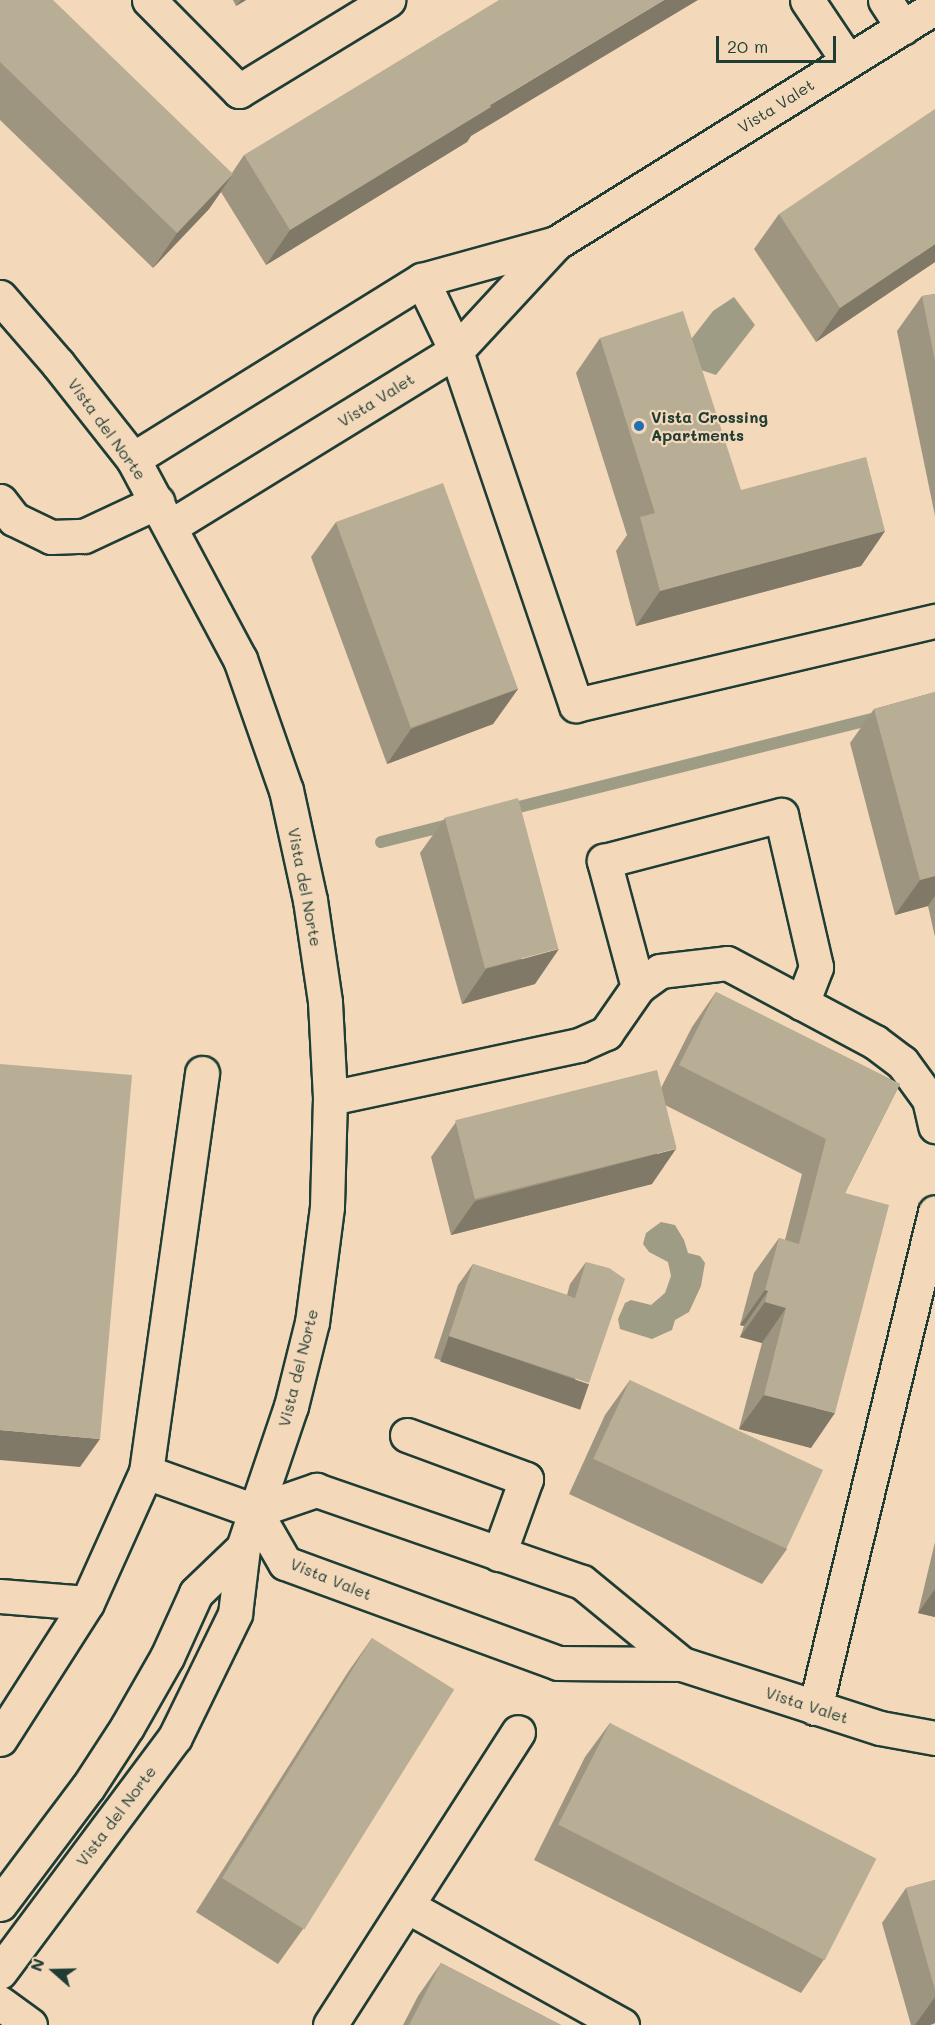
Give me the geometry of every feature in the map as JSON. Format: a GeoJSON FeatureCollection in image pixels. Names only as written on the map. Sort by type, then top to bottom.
{"type":"FeatureCollection","features":[{"type":"Feature","properties":{"kind":"street"},"geometry":{"type":"LineString","coordinates":[[149,0],[239,91],[388,0]]}},
{"type":"Feature","properties":{"kind":"street"},"geometry":{"type":"LineString","coordinates":[[807,0],[848,61]]}},
{"type":"Feature","properties":{"kind":"street"},"geometry":{"type":"LineString","coordinates":[[885,0],[903,28]]}},
{"type":"Feature","properties":{"kind":"street","name":"Vista Valet"},"geometry":{"type":"LineString","coordinates":[[0,501],[14,519],[51,537],[84,536],[164,514],[456,351],[556,243],[935,7]]}},
{"type":"Feature","properties":{"kind":"street","name":"Vista Valet"},"geometry":{"type":"LineString","coordinates":[[133,459],[423,280],[556,243]]}},
{"type":"Feature","properties":{"kind":"street"},"geometry":{"type":"LineString","coordinates":[[423,280],[456,351],[576,705],[935,621]]}},
{"type":"Feature","properties":{"kind":"street","name":"Vista del Norte"},"geometry":{"type":"LineString","coordinates":[[0,297],[58,364],[133,459],[240,659],[286,790],[310,900],[325,1002],[330,1098],[327,1207],[312,1322],[291,1406],[243,1548],[235,1614],[175,1737],[0,1972]]}},
{"type":"Feature","properties":{"kind":"street"},"geometry":{"type":"LineString","coordinates":[[638,987],[604,861],[781,815],[816,967],[802,1003]]}},
{"type":"Feature","properties":{"kind":"street"},"geometry":{"type":"LineString","coordinates":[[330,1098],[579,1045],[606,1033],[638,987],[660,971],[727,963],[875,1042],[902,1062],[929,1099],[935,1126]]}},
{"type":"Feature","properties":{"kind":"street"},"geometry":{"type":"LineString","coordinates":[[0,1739],[87,1603],[146,1472],[202,1073]]}},
{"type":"Feature","properties":{"kind":"street"},"geometry":{"type":"LineString","coordinates":[[815,1708],[935,1212]]}},
{"type":"Feature","properties":{"kind":"street"},"geometry":{"type":"LineString","coordinates":[[407,1435],[526,1479],[499,1554]]}},
{"type":"Feature","properties":{"kind":"street"},"geometry":{"type":"LineString","coordinates":[[146,1472],[255,1511]]}},
{"type":"Feature","properties":{"kind":"street","name":"Vista Valet"},"geometry":{"type":"LineString","coordinates":[[682,1664],[582,1582],[316,1490],[255,1511],[285,1563],[558,1664],[682,1664],[880,1728],[935,1738]]}},
{"type":"Feature","properties":{"kind":"street","name":"Vista del Norte"},"geometry":{"type":"LineString","coordinates":[[0,1904],[88,1787],[127,1727],[166,1657],[196,1593],[243,1548]]}},
{"type":"Feature","properties":{"kind":"street"},"geometry":{"type":"LineString","coordinates":[[0,1596],[87,1603]]}},
{"type":"Feature","properties":{"kind":"street"},"geometry":{"type":"LineString","coordinates":[[330,2025],[518,1732]]}},
{"type":"Feature","properties":{"kind":"street"},"geometry":{"type":"LineString","coordinates":[[407,1906],[622,2025]]}},
{"type":"Feature","properties":{"kind":"street"},"geometry":{"type":"LineString","coordinates":[[0,2003],[30,2025]]}},
{"type":"Feature","properties":{"kind":"shaded area"},"geometry":{"type":"Polygon","coordinates":[[[734,297],[755,325],[716,375],[695,368],[690,353],[692,338],[713,311],[734,297]]]}},
{"type":"Feature","properties":{"kind":"shaded area"},"geometry":{"type":"Polygon","coordinates":[[[661,1222],[675,1225],[684,1240],[688,1253],[700,1256],[705,1263],[701,1286],[689,1312],[675,1320],[672,1330],[652,1339],[620,1329],[618,1319],[625,1303],[631,1300],[651,1305],[665,1293],[671,1276],[668,1262],[649,1252],[643,1244],[646,1233],[661,1222]]]}},
{"type":"Feature","properties":{"kind":"building"},"geometry":{"type":"Polygon","coordinates":[[[0,0],[53,0],[233,174],[177,233],[0,62],[0,0]]]}},
{"type":"Feature","properties":{"kind":"building"},"geometry":{"type":"Polygon","coordinates":[[[499,0],[664,0],[290,230],[244,155],[499,0]]]}},
{"type":"Feature","properties":{"kind":"building"},"geometry":{"type":"Polygon","coordinates":[[[935,109],[935,244],[840,308],[779,214],[935,109]]]}},
{"type":"Feature","properties":{"kind":"building"},"geometry":{"type":"Polygon","coordinates":[[[935,294],[935,361],[922,296],[935,294]]]}},
{"type":"Feature","properties":{"kind":"building"},"geometry":{"type":"Polygon","coordinates":[[[683,311],[741,490],[866,457],[885,531],[660,591],[640,517],[655,513],[600,338],[683,311]]]}},
{"type":"Feature","properties":{"kind":"building"},"geometry":{"type":"Polygon","coordinates":[[[443,483],[518,689],[411,728],[336,522],[443,483]]]}},
{"type":"Feature","properties":{"kind":"building"},"geometry":{"type":"Polygon","coordinates":[[[935,692],[935,876],[920,880],[874,709],[935,692]]]}},
{"type":"Feature","properties":{"kind":"building"},"geometry":{"type":"Polygon","coordinates":[[[518,798],[558,949],[485,968],[445,818],[518,798]]]}},
{"type":"Feature","properties":{"kind":"building"},"geometry":{"type":"Polygon","coordinates":[[[716,992],[900,1084],[845,1193],[889,1205],[835,1413],[764,1395],[786,1308],[765,1302],[768,1291],[765,1290],[779,1238],[799,1244],[826,1139],[679,1065],[716,992]]]}},
{"type":"Feature","properties":{"kind":"building"},"geometry":{"type":"Polygon","coordinates":[[[0,1064],[132,1075],[100,1439],[0,1430],[0,1064]]]}},
{"type":"Feature","properties":{"kind":"building"},"geometry":{"type":"Polygon","coordinates":[[[657,1070],[677,1149],[475,1199],[455,1120],[657,1070]]]}},
{"type":"Feature","properties":{"kind":"building"},"geometry":{"type":"Polygon","coordinates":[[[586,1262],[609,1268],[625,1279],[589,1383],[449,1336],[473,1264],[575,1298],[586,1262]]]}},
{"type":"Feature","properties":{"kind":"building"},"geometry":{"type":"Polygon","coordinates":[[[630,1380],[823,1470],[786,1549],[593,1459],[630,1380]]]}},
{"type":"Feature","properties":{"kind":"building"},"geometry":{"type":"Polygon","coordinates":[[[372,1638],[454,1689],[304,1929],[222,1878],[372,1638]]]}},
{"type":"Feature","properties":{"kind":"building"},"geometry":{"type":"Polygon","coordinates":[[[610,1723],[876,1859],[825,1960],[558,1825],[610,1723]]]}},
{"type":"Feature","properties":{"kind":"building"},"geometry":{"type":"Polygon","coordinates":[[[935,1880],[935,1990],[906,1888],[935,1880]]]}},
{"type":"Feature","properties":{"kind":"building"},"geometry":{"type":"Polygon","coordinates":[[[441,1963],[561,2025],[409,2025],[441,1963]]]}},
{"type":"Feature","properties":{"kind":"waterway"},"geometry":{"type":"LineString","coordinates":[[507,810],[880,717]]}},
{"type":"Feature","properties":{"kind":"waterway"},"geometry":{"type":"LineString","coordinates":[[381,842],[452,824]]}},
{"type":"Feature","properties":{"kind":"place","name":"Vista Crossing Apartments"},"geometry":{"type":"Point","coordinates":[639,426]}}]}
